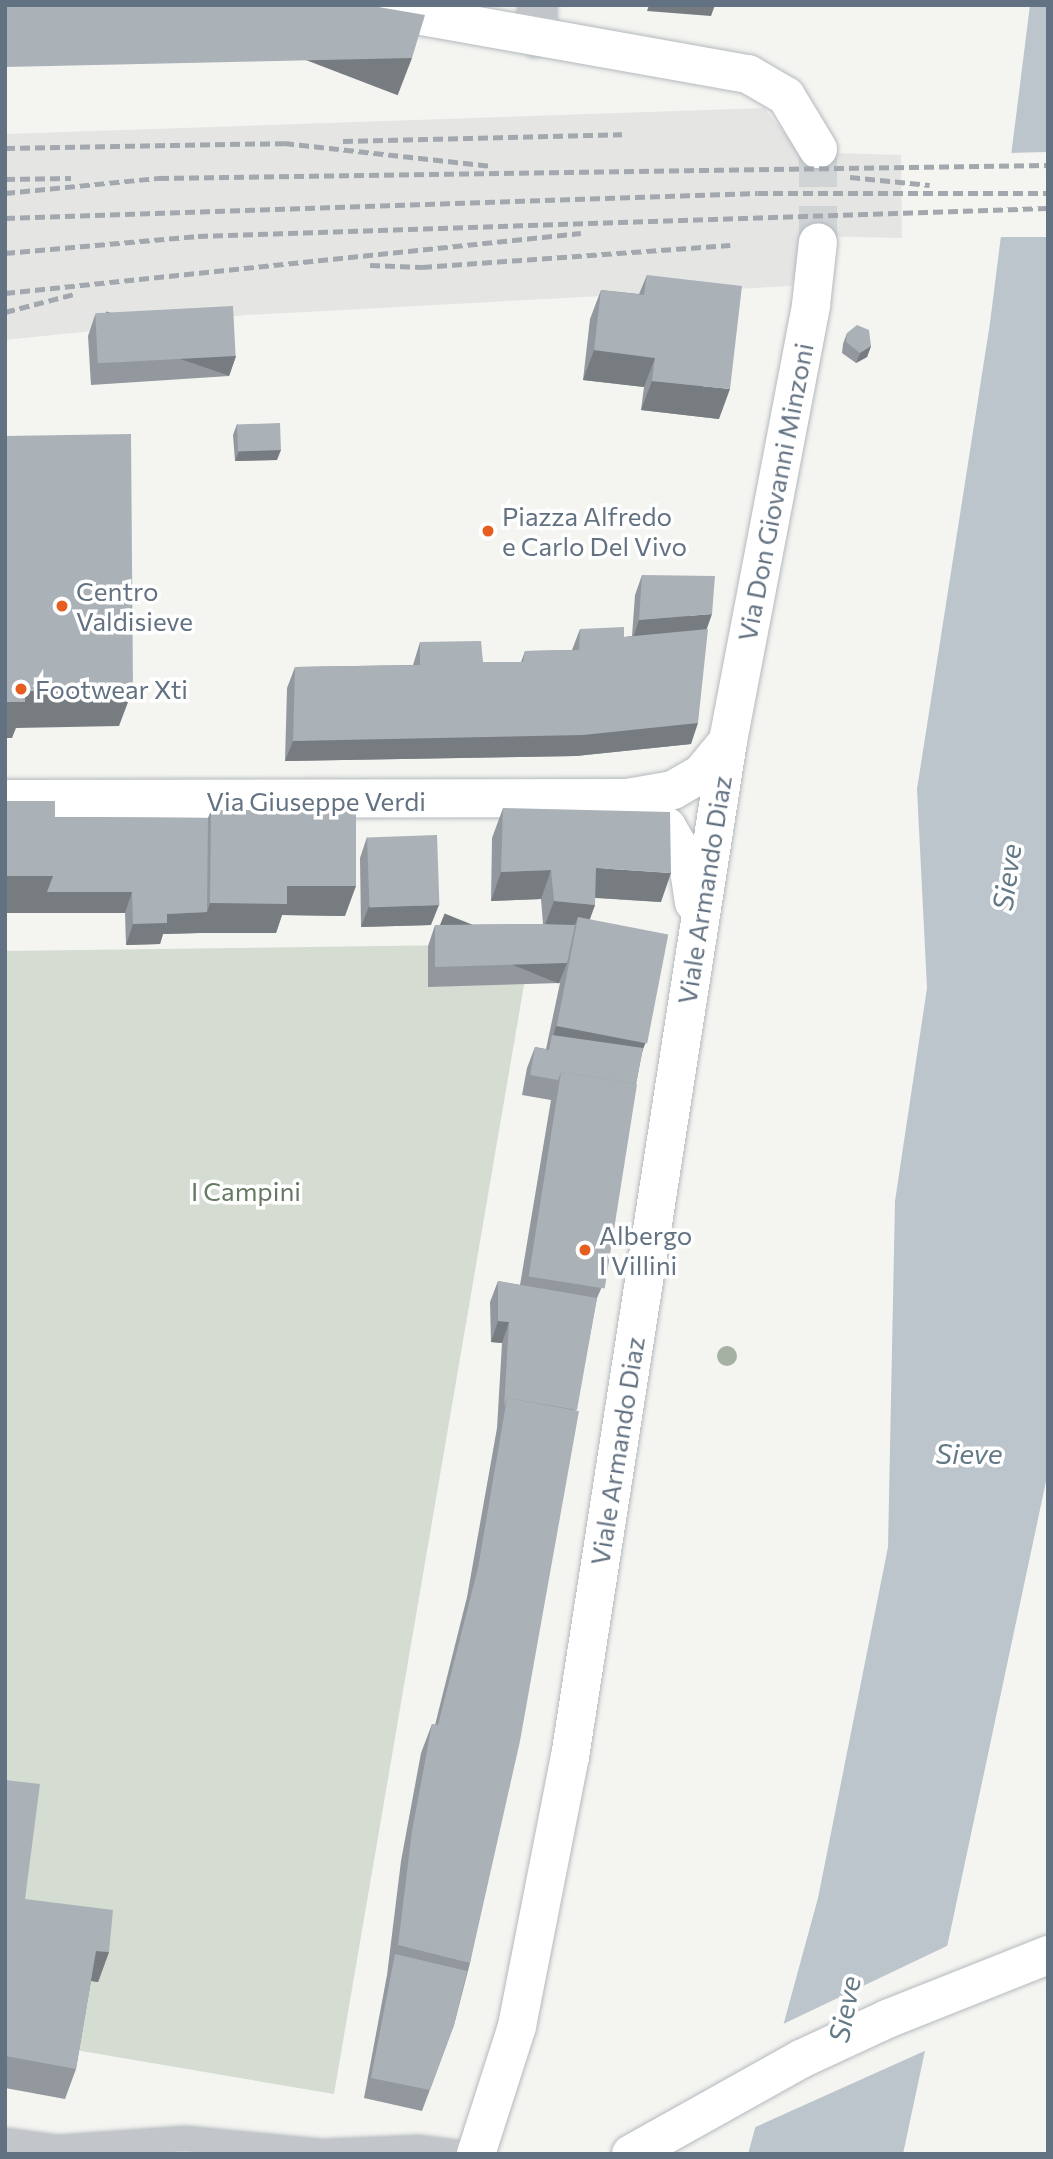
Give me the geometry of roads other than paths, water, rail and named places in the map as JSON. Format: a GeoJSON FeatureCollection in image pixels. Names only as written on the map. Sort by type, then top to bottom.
{"type":"FeatureCollection","features":[{"type":"Feature","properties":{"kind":"street"},"geometry":{"type":"LineString","coordinates":[[360,5],[537,22],[748,74],[786,96],[818,149]]}},
{"type":"Feature","properties":{"kind":"street","name":"Via Don Giovanni Minzoni"},"geometry":{"type":"LineString","coordinates":[[727,741],[811,305],[818,242]]}},
{"type":"Feature","properties":{"kind":"street","name":"Via Giuseppe Verdi"},"geometry":{"type":"LineString","coordinates":[[5,799],[627,798],[673,790],[701,774],[727,741]]}},
{"type":"Feature","properties":{"kind":"street","name":"Viale Armando Diaz"},"geometry":{"type":"LineString","coordinates":[[474,2154],[517,2026],[570,1757],[727,741]]}},
{"type":"Feature","properties":{"kind":"street"},"geometry":{"type":"LineString","coordinates":[[627,798],[667,827],[688,863],[699,930]]}},
{"type":"Feature","properties":{"kind":"street"},"geometry":{"type":"LineString","coordinates":[[631,2154],[801,2059],[943,1995],[1048,1955]]}},
{"type":"Feature","properties":{"kind":"lane"},"geometry":{"type":"LineString","coordinates":[[5,2140],[57,2147],[186,2138],[323,2151],[418,2147],[474,2154]]}},
{"type":"Feature","properties":{"kind":"water","name":"Sieve"},"geometry":{"type":"Polygon","coordinates":[[[1030,5],[1048,5],[1048,1472],[903,2154],[748,2154],[818,1898],[888,1547],[895,1201],[927,988],[917,789],[990,323],[1030,5]]]}},
{"type":"Feature","properties":{"kind":"tunnel"},"geometry":{"type":"LineString","coordinates":[[818,149],[818,242]]}},
{"type":"Feature","properties":{"kind":"railway"},"geometry":{"type":"LineString","coordinates":[[343,141],[622,134]]}},
{"type":"Feature","properties":{"kind":"railway"},"geometry":{"type":"LineString","coordinates":[[5,148],[284,143],[492,166]]}},
{"type":"Feature","properties":{"kind":"railway"},"geometry":{"type":"LineString","coordinates":[[5,193],[159,178],[1048,165]]}},
{"type":"Feature","properties":{"kind":"railway"},"geometry":{"type":"LineString","coordinates":[[850,177],[930,185]]}},
{"type":"Feature","properties":{"kind":"railway"},"geometry":{"type":"LineString","coordinates":[[5,179],[71,178]]}},
{"type":"Feature","properties":{"kind":"railway"},"geometry":{"type":"LineString","coordinates":[[5,218],[758,193],[1048,193]]}},
{"type":"Feature","properties":{"kind":"railway"},"geometry":{"type":"LineString","coordinates":[[5,253],[198,236],[1048,208]]}},
{"type":"Feature","properties":{"kind":"railway"},"geometry":{"type":"LineString","coordinates":[[5,293],[581,233]]}},
{"type":"Feature","properties":{"kind":"railway"},"geometry":{"type":"LineString","coordinates":[[370,265],[422,267],[730,245]]}},
{"type":"Feature","properties":{"kind":"railway"},"geometry":{"type":"LineString","coordinates":[[5,312],[74,294]]}},
{"type":"Feature","properties":{"kind":"place","name":"Piazza Alfredo e Carlo Del Vivo"},"geometry":{"type":"Point","coordinates":[488,531]}},
{"type":"Feature","properties":{"kind":"place","name":"Centro Valdisieve"},"geometry":{"type":"Point","coordinates":[62,606]}},
{"type":"Feature","properties":{"kind":"place","name":"Footwear Xti"},"geometry":{"type":"Point","coordinates":[21,689]}},
{"type":"Feature","properties":{"kind":"place","name":"Albergo I Villini"},"geometry":{"type":"Point","coordinates":[585,1250]}},
{"type":"Feature","properties":{"kind":"park label","name":"I Campini"},"geometry":{"type":"Point","coordinates":[246,1191]}}]}
